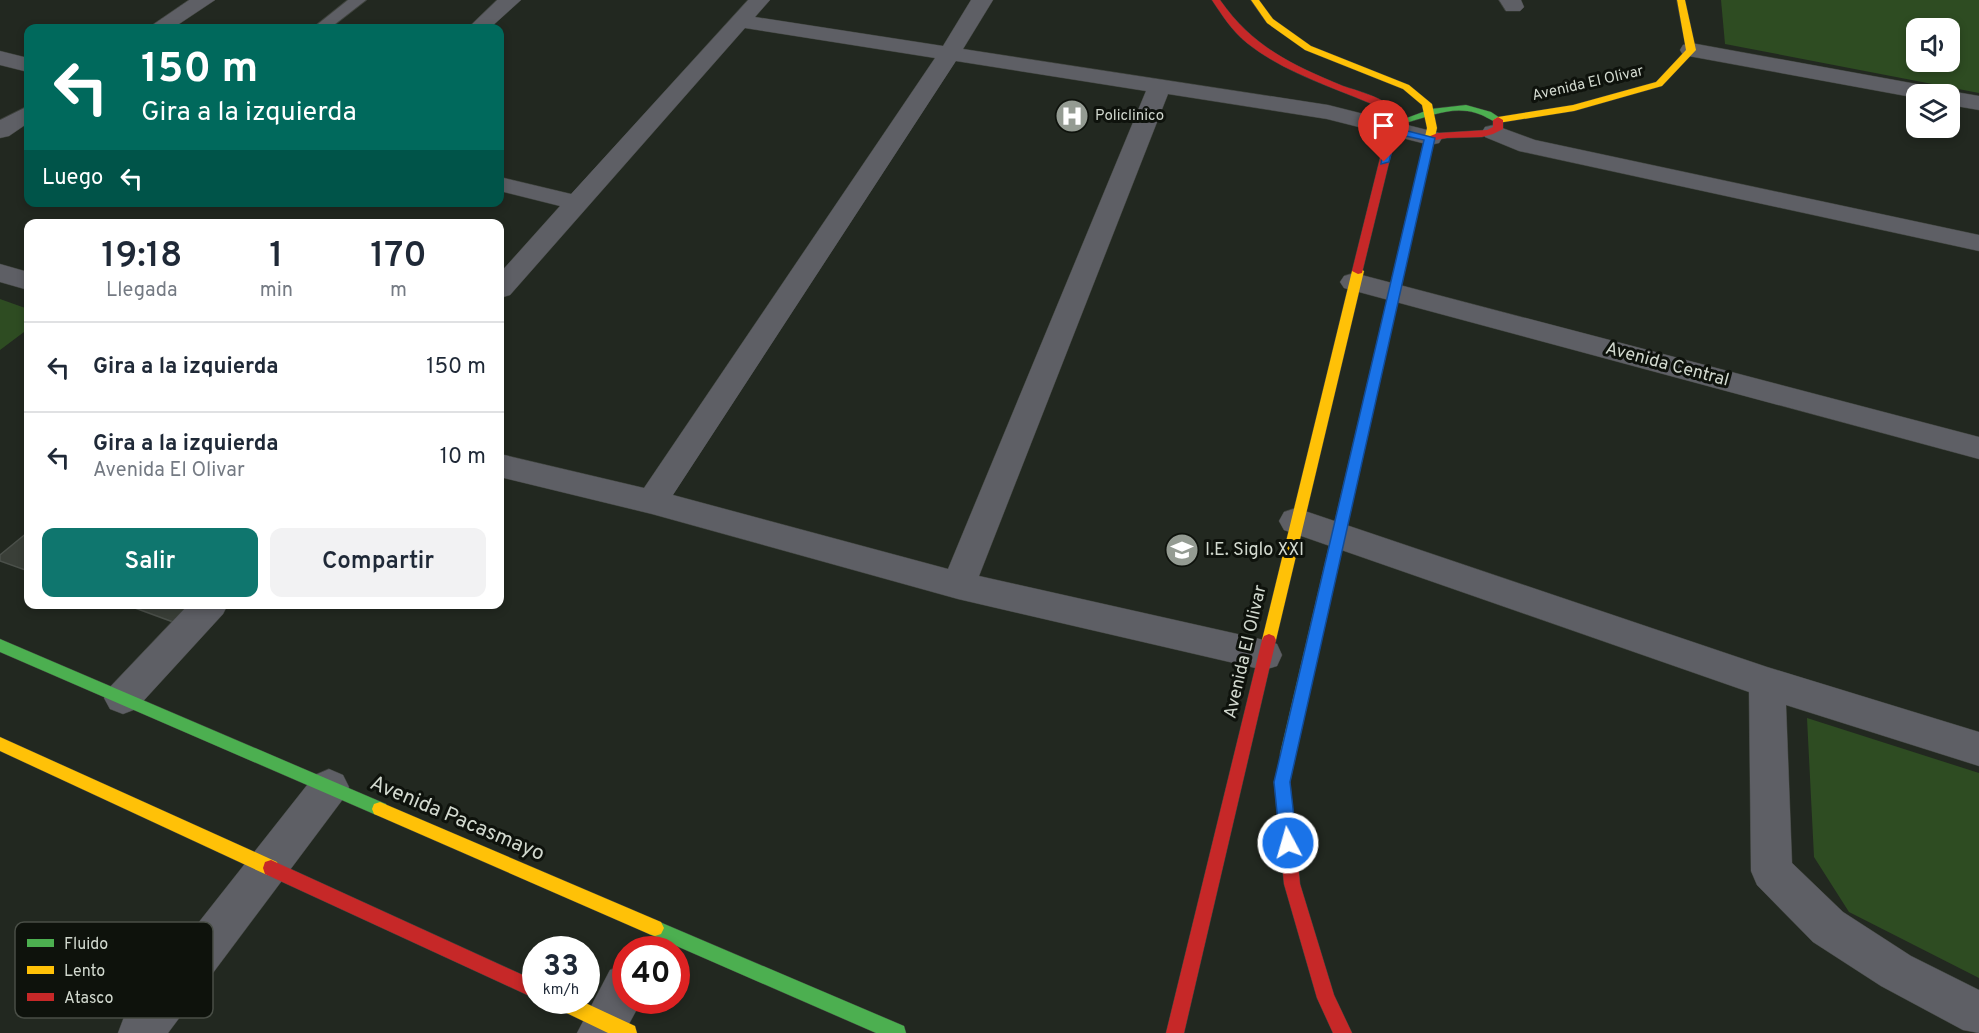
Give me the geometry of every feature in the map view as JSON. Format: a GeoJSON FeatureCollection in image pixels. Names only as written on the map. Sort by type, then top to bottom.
{"type":"FeatureCollection","features":[{"type":"Feature","properties":{"kind":"street"},"geometry":{"type":"LineString","coordinates":[[165,24],[204,0]]}},
{"type":"Feature","properties":{"kind":"street"},"geometry":{"type":"LineString","coordinates":[[483,24],[510,0]]}},
{"type":"Feature","properties":{"kind":"street"},"geometry":{"type":"LineString","coordinates":[[504,285],[759,0]]}},
{"type":"Feature","properties":{"kind":"street"},"geometry":{"type":"LineString","coordinates":[[652,502],[949,54],[982,0]]}},
{"type":"Feature","properties":{"kind":"street"},"geometry":{"type":"LineString","coordinates":[[1216,0],[1239,36],[1271,58],[1385,106],[1392,130]]}},
{"type":"Feature","properties":{"kind":"street"},"geometry":{"type":"LineString","coordinates":[[1256,0],[1270,21],[1308,48],[1406,87],[1428,109],[1432,128],[1282,782],[1292,884],[1326,998],[1343,1033]]}},
{"type":"Feature","properties":{"kind":"street"},"geometry":{"type":"LineString","coordinates":[[1681,0],[1691,50],[1906,89]]}},
{"type":"Feature","properties":{"kind":"street"},"geometry":{"type":"LineString","coordinates":[[740,21],[1328,112],[1430,138]]}},
{"type":"Feature","properties":{"kind":"street","name":"Avenida El Olivar"},"geometry":{"type":"LineString","coordinates":[[1430,138],[1440,133],[1464,131],[1480,134],[1496,126],[1574,108],[1659,84],[1691,50]]}},
{"type":"Feature","properties":{"kind":"street"},"geometry":{"type":"LineString","coordinates":[[0,58],[24,64]]}},
{"type":"Feature","properties":{"kind":"street"},"geometry":{"type":"LineString","coordinates":[[958,585],[1159,87]]}},
{"type":"Feature","properties":{"kind":"street"},"geometry":{"type":"LineString","coordinates":[[1960,100],[1979,103]]}},
{"type":"Feature","properties":{"kind":"street"},"geometry":{"type":"LineString","coordinates":[[1392,130],[1428,109],[1481,110],[1496,126],[1528,146],[1979,243]]}},
{"type":"Feature","properties":{"kind":"street"},"geometry":{"type":"LineString","coordinates":[[1459,110],[1454,112],[1450,120],[1464,131]]}},
{"type":"Feature","properties":{"kind":"street"},"geometry":{"type":"LineString","coordinates":[[0,131],[24,115]]}},
{"type":"Feature","properties":{"kind":"street","name":"Avenida El Olivar"},"geometry":{"type":"LineString","coordinates":[[1175,1033],[1296,521],[1392,130]]}},
{"type":"Feature","properties":{"kind":"street"},"geometry":{"type":"LineString","coordinates":[[504,184],[577,203]]}},
{"type":"Feature","properties":{"kind":"street"},"geometry":{"type":"LineString","coordinates":[[0,273],[24,280]]}},
{"type":"Feature","properties":{"kind":"street","name":"Avenida Central"},"geometry":{"type":"LineString","coordinates":[[1354,282],[1979,448]]}},
{"type":"Feature","properties":{"kind":"street"},"geometry":{"type":"LineString","coordinates":[[504,467],[652,502],[958,585],[1264,655]]}},
{"type":"Feature","properties":{"kind":"street"},"geometry":{"type":"LineString","coordinates":[[1296,521],[1767,683],[1979,749]]}},
{"type":"Feature","properties":{"kind":"street"},"geometry":{"type":"LineString","coordinates":[[123,698],[206,609]]}},
{"type":"Feature","properties":{"kind":"street","name":"Avenida Pacasmayo"},"geometry":{"type":"LineString","coordinates":[[0,645],[330,787],[646,936]]}},
{"type":"Feature","properties":{"kind":"street"},"geometry":{"type":"LineString","coordinates":[[1767,683],[1772,871],[1828,927],[1896,971],[1979,1014]]}},
{"type":"Feature","properties":{"kind":"street"},"geometry":{"type":"LineString","coordinates":[[0,744],[522,984]]}},
{"type":"Feature","properties":{"kind":"street"},"geometry":{"type":"LineString","coordinates":[[213,938],[330,787]]}},
{"type":"Feature","properties":{"kind":"street","name":"Avenida Pacasmayo"},"geometry":{"type":"LineString","coordinates":[[690,954],[897,1033]]}},
{"type":"Feature","properties":{"kind":"street"},"geometry":{"type":"LineString","coordinates":[[600,1014],[615,1019]]}},
{"type":"Feature","properties":{"kind":"street"},"geometry":{"type":"LineString","coordinates":[[140,1033],[152,1018]]}},
{"type":"Feature","properties":{"kind":"lane"},"geometry":{"type":"LineString","coordinates":[[326,24],[358,0]]}},
{"type":"Feature","properties":{"kind":"green space"},"geometry":{"type":"Polygon","coordinates":[[[1721,0],[1979,0],[1979,93],[1960,89],[1960,84],[1932,84],[1725,44],[1721,0]]]}},
{"type":"Feature","properties":{"kind":"green space"},"geometry":{"type":"Polygon","coordinates":[[[0,299],[24,308],[24,332],[0,350],[0,299]]]}},
{"type":"Feature","properties":{"kind":"green space"},"geometry":{"type":"Polygon","coordinates":[[[1807,718],[1979,773],[1979,978],[1849,912],[1814,857],[1807,718]]]}},
{"type":"Feature","properties":{"kind":"building"},"geometry":{"type":"Polygon","coordinates":[[[24,535],[24,570],[0,561],[0,555],[24,535]]]}},
{"type":"Feature","properties":{"kind":"building"},"geometry":{"type":"Polygon","coordinates":[[[138,609],[189,609],[176,623],[138,609]]]}},
{"type":"Feature","properties":{"kind":"traffic: fast"},"geometry":{"type":"LineString","coordinates":[[1409,119],[1431,111],[1466,108],[1488,114],[1498,120]]}},
{"type":"Feature","properties":{"kind":"traffic: fast"},"geometry":{"type":"LineString","coordinates":[[1288,754],[1378,363]]}},
{"type":"Feature","properties":{"kind":"traffic: fast"},"geometry":{"type":"LineString","coordinates":[[0,645],[380,809]]}},
{"type":"Feature","properties":{"kind":"traffic: fast"},"geometry":{"type":"LineString","coordinates":[[655,928],[897,1033]]}},
{"type":"Feature","properties":{"kind":"traffic: slow"},"geometry":{"type":"LineString","coordinates":[[1255,0],[1270,21],[1308,48],[1406,87],[1427,104],[1432,128],[1378,363]]}},
{"type":"Feature","properties":{"kind":"traffic: slow"},"geometry":{"type":"LineString","coordinates":[[1498,120],[1574,108],[1659,84],[1691,50],[1681,0]]}},
{"type":"Feature","properties":{"kind":"traffic: slow"},"geometry":{"type":"LineString","coordinates":[[1269,640],[1358,271]]}},
{"type":"Feature","properties":{"kind":"traffic: slow"},"geometry":{"type":"LineString","coordinates":[[0,744],[271,868]]}},
{"type":"Feature","properties":{"kind":"traffic: slow"},"geometry":{"type":"LineString","coordinates":[[380,809],[655,928]]}},
{"type":"Feature","properties":{"kind":"traffic: slow"},"geometry":{"type":"LineString","coordinates":[[588,1014],[628,1033]]}},
{"type":"Feature","properties":{"kind":"traffic: jam"},"geometry":{"type":"LineString","coordinates":[[1216,0],[1231,22],[1249,40],[1269,54],[1313,77],[1385,106],[1392,130],[1358,271]]}},
{"type":"Feature","properties":{"kind":"traffic: jam"},"geometry":{"type":"LineString","coordinates":[[1430,138],[1490,132],[1498,129],[1498,120]]}},
{"type":"Feature","properties":{"kind":"traffic: jam"},"geometry":{"type":"LineString","coordinates":[[1175,1033],[1269,640]]}},
{"type":"Feature","properties":{"kind":"traffic: jam"},"geometry":{"type":"LineString","coordinates":[[1288,754],[1282,782],[1292,884],[1326,998],[1343,1033]]}},
{"type":"Feature","properties":{"kind":"traffic: jam"},"geometry":{"type":"LineString","coordinates":[[271,868],[522,984]]}},
{"type":"Feature","properties":{"kind":"place","name":"Policlinico"},"geometry":{"type":"Point","coordinates":[1072,116]}},
{"type":"Feature","properties":{"kind":"place","name":"I.E. Siglo XXI"},"geometry":{"type":"Point","coordinates":[1182,550]}},
{"type":"Feature","properties":{"kind":"route"},"geometry":{"type":"LineString","coordinates":[[1288,843],[1282,782],[1430,138],[1392,130],[1384,162]]}}]}
